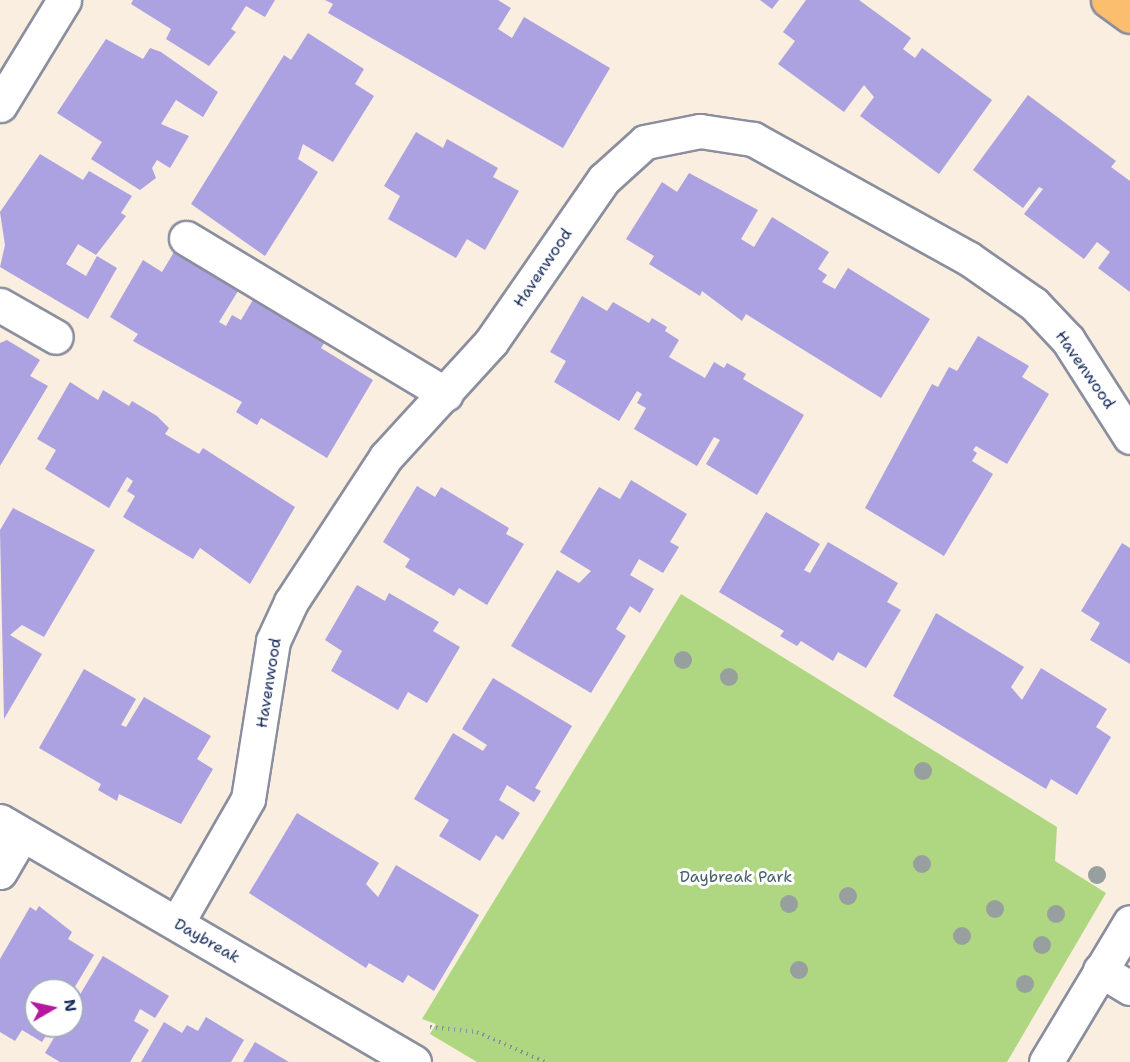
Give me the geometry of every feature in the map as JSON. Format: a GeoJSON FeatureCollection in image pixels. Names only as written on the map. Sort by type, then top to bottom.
{"type":"FeatureCollection","features":[{"type":"Feature","properties":{"kind":"main road"},"geometry":{"type":"LineString","coordinates":[[1108,0],[1130,16]]}},
{"type":"Feature","properties":{"kind":"street"},"geometry":{"type":"LineString","coordinates":[[0,105],[64,0]]}},
{"type":"Feature","properties":{"kind":"street","name":"Havenwood"},"geometry":{"type":"LineString","coordinates":[[177,923],[248,799],[273,641],[291,602],[386,457],[446,394],[491,342],[604,178],[645,142],[700,130],[753,139],[968,258],[1034,304],[1068,340],[1130,437]]}},
{"type":"Feature","properties":{"kind":"street"},"geometry":{"type":"LineString","coordinates":[[186,238],[446,394]]}},
{"type":"Feature","properties":{"kind":"street"},"geometry":{"type":"LineString","coordinates":[[0,305],[56,337]]}},
{"type":"Feature","properties":{"kind":"street"},"geometry":{"type":"LineString","coordinates":[[0,872],[11,829]]}},
{"type":"Feature","properties":{"kind":"street","name":"Daybreak"},"geometry":{"type":"LineString","coordinates":[[11,829],[414,1062]]}},
{"type":"Feature","properties":{"kind":"street"},"geometry":{"type":"LineString","coordinates":[[1046,1062],[1130,922]]}},
{"type":"Feature","properties":{"kind":"street"},"geometry":{"type":"LineString","coordinates":[[1100,970],[1130,988]]}},
{"type":"Feature","properties":{"kind":"path"},"geometry":{"type":"LineString","coordinates":[[426,1027],[477,1032],[545,1062]]}},
{"type":"Feature","properties":{"kind":"green space","name":"Daybreak Park"},"geometry":{"type":"Polygon","coordinates":[[[681,594],[1057,827],[1055,861],[1106,893],[1007,1062],[477,1062],[430,1034],[436,1024],[422,1019],[681,594]]]}},
{"type":"Feature","properties":{"kind":"building"},"geometry":{"type":"Polygon","coordinates":[[[133,0],[275,0],[265,17],[246,6],[231,29],[236,32],[209,66],[166,39],[171,29],[131,4],[133,0]]]}},
{"type":"Feature","properties":{"kind":"building"},"geometry":{"type":"Polygon","coordinates":[[[325,0],[498,0],[511,8],[498,29],[512,38],[524,17],[610,68],[563,148],[328,13],[333,4],[325,0]]]}},
{"type":"Feature","properties":{"kind":"building"},"geometry":{"type":"Polygon","coordinates":[[[760,0],[779,0],[772,9],[760,0]]]}},
{"type":"Feature","properties":{"kind":"building"},"geometry":{"type":"Polygon","coordinates":[[[806,0],[859,0],[911,38],[903,49],[915,58],[922,48],[992,100],[939,174],[860,116],[874,97],[864,85],[844,112],[778,64],[795,41],[783,32],[806,0]]]}},
{"type":"Feature","properties":{"kind":"building"},"geometry":{"type":"Polygon","coordinates":[[[308,33],[364,69],[355,84],[374,96],[333,162],[303,144],[298,159],[318,172],[265,256],[191,204],[284,55],[291,60],[308,33]]]}},
{"type":"Feature","properties":{"kind":"building"},"geometry":{"type":"Polygon","coordinates":[[[106,39],[143,59],[150,48],[161,52],[218,92],[203,117],[176,100],[161,124],[189,136],[170,168],[157,160],[152,168],[156,178],[140,190],[91,159],[102,142],[57,113],[106,39]]]}},
{"type":"Feature","properties":{"kind":"building"},"geometry":{"type":"Polygon","coordinates":[[[1028,95],[1116,161],[1111,167],[1130,181],[1130,292],[1098,268],[1110,252],[1097,242],[1084,259],[1024,214],[1043,189],[1039,187],[1023,208],[973,170],[1028,95]]]}},
{"type":"Feature","properties":{"kind":"building"},"geometry":{"type":"Polygon","coordinates":[[[416,132],[443,148],[447,139],[498,168],[493,177],[519,191],[485,250],[467,239],[456,258],[388,219],[400,196],[384,186],[416,132]]]}},
{"type":"Feature","properties":{"kind":"building"},"geometry":{"type":"Polygon","coordinates":[[[40,154],[83,180],[89,171],[132,196],[121,213],[126,216],[96,255],[78,244],[66,264],[86,276],[97,256],[117,268],[88,319],[0,267],[5,245],[0,212],[40,154]]]}},
{"type":"Feature","properties":{"kind":"building"},"geometry":{"type":"Polygon","coordinates":[[[689,173],[758,210],[741,239],[754,247],[772,217],[829,252],[818,269],[827,275],[822,282],[835,289],[848,268],[930,319],[881,398],[746,314],[742,321],[702,291],[700,296],[649,264],[654,256],[626,239],[662,182],[677,192],[689,173]]]}},
{"type":"Feature","properties":{"kind":"building"},"geometry":{"type":"Polygon","coordinates":[[[174,252],[238,291],[219,322],[226,326],[232,315],[241,320],[254,298],[325,342],[321,348],[373,380],[327,458],[261,418],[257,425],[236,412],[242,402],[133,341],[138,334],[110,317],[143,260],[162,272],[174,252]]]}},
{"type":"Feature","properties":{"kind":"building"},"geometry":{"type":"Polygon","coordinates":[[[582,296],[607,311],[613,302],[649,323],[652,318],[667,327],[665,331],[679,340],[669,357],[705,378],[714,362],[724,368],[727,363],[746,374],[743,379],[804,415],[757,495],[706,464],[720,440],[714,437],[697,466],[634,429],[646,408],[637,403],[642,394],[637,391],[619,421],[554,382],[566,361],[550,352],[582,296]]]}},
{"type":"Feature","properties":{"kind":"building"},"geometry":{"type":"Polygon","coordinates":[[[978,336],[1029,366],[1022,377],[1049,394],[1007,464],[976,446],[973,450],[977,453],[972,461],[993,474],[944,556],[865,508],[932,384],[938,387],[949,367],[957,371],[978,336]]]}},
{"type":"Feature","properties":{"kind":"building"},"geometry":{"type":"Polygon","coordinates":[[[7,340],[40,360],[30,376],[48,386],[0,466],[0,343],[7,340]]]}},
{"type":"Feature","properties":{"kind":"building"},"geometry":{"type":"Polygon","coordinates":[[[70,382],[98,400],[103,390],[129,406],[132,401],[157,416],[169,428],[165,434],[199,454],[203,448],[295,507],[250,584],[200,548],[193,559],[123,517],[135,496],[127,491],[133,481],[127,477],[109,508],[45,469],[56,450],[37,439],[70,382]]]}},
{"type":"Feature","properties":{"kind":"building"},"geometry":{"type":"Polygon","coordinates":[[[631,480],[687,514],[670,542],[679,547],[663,573],[639,559],[630,575],[654,589],[640,613],[630,606],[616,629],[626,636],[591,693],[511,646],[557,570],[579,583],[591,571],[560,552],[599,487],[620,499],[631,480]]]}},
{"type":"Feature","properties":{"kind":"building"},"geometry":{"type":"Polygon","coordinates":[[[417,486],[435,497],[441,487],[509,528],[506,534],[524,544],[487,605],[459,588],[454,596],[405,567],[410,559],[383,542],[417,486]]]}},
{"type":"Feature","properties":{"kind":"building"},"geometry":{"type":"Polygon","coordinates":[[[13,508],[95,550],[44,637],[22,625],[10,635],[42,654],[4,719],[0,530],[13,508]]]}},
{"type":"Feature","properties":{"kind":"building"},"geometry":{"type":"Polygon","coordinates":[[[766,512],[820,544],[804,570],[810,573],[828,542],[898,583],[887,602],[901,610],[866,668],[838,652],[833,661],[801,641],[797,646],[780,636],[784,631],[719,592],[766,512]]]}},
{"type":"Feature","properties":{"kind":"building"},"geometry":{"type":"Polygon","coordinates":[[[1122,543],[1130,548],[1130,664],[1090,640],[1100,623],[1081,611],[1122,543]]]}},
{"type":"Feature","properties":{"kind":"building"},"geometry":{"type":"Polygon","coordinates":[[[357,585],[385,601],[389,593],[439,622],[433,631],[460,647],[427,703],[408,692],[398,710],[331,671],[342,651],[325,640],[357,585]]]}},
{"type":"Feature","properties":{"kind":"building"},"geometry":{"type":"Polygon","coordinates":[[[936,613],[1024,667],[1011,687],[1022,700],[1041,668],[1107,709],[1096,727],[1111,737],[1077,795],[1051,779],[1046,789],[893,696],[936,613]]]}},
{"type":"Feature","properties":{"kind":"building"},"geometry":{"type":"Polygon","coordinates":[[[84,669],[136,699],[121,725],[126,727],[144,697],[211,736],[197,759],[213,769],[181,824],[119,794],[117,801],[98,790],[101,784],[39,748],[84,669]]]}},
{"type":"Feature","properties":{"kind":"building"},"geometry":{"type":"Polygon","coordinates":[[[493,678],[572,726],[535,788],[541,791],[534,802],[507,785],[499,800],[520,813],[503,840],[496,835],[480,861],[439,836],[449,820],[414,799],[453,733],[483,751],[487,745],[462,729],[493,678]]]}},
{"type":"Feature","properties":{"kind":"building"},"geometry":{"type":"Polygon","coordinates":[[[297,813],[379,863],[366,884],[378,897],[396,865],[479,915],[434,991],[408,975],[403,983],[369,963],[366,968],[249,893],[297,813]]]}},
{"type":"Feature","properties":{"kind":"building"},"geometry":{"type":"Polygon","coordinates":[[[39,906],[72,932],[68,939],[94,955],[80,978],[24,978],[24,1031],[22,1030],[15,1041],[0,1032],[0,959],[30,907],[36,911],[39,906]]]}},
{"type":"Feature","properties":{"kind":"building"},"geometry":{"type":"Polygon","coordinates":[[[103,956],[169,996],[155,1018],[140,1009],[134,1021],[149,1030],[130,1062],[60,1062],[45,1053],[54,1038],[84,1038],[84,988],[103,956]]]}},
{"type":"Feature","properties":{"kind":"building"},"geometry":{"type":"Polygon","coordinates":[[[206,1017],[244,1040],[231,1062],[141,1062],[164,1022],[182,1033],[187,1025],[198,1031],[206,1017]]]}},
{"type":"Feature","properties":{"kind":"building"},"geometry":{"type":"Polygon","coordinates":[[[255,1042],[289,1062],[243,1062],[255,1042]]]}}]}
